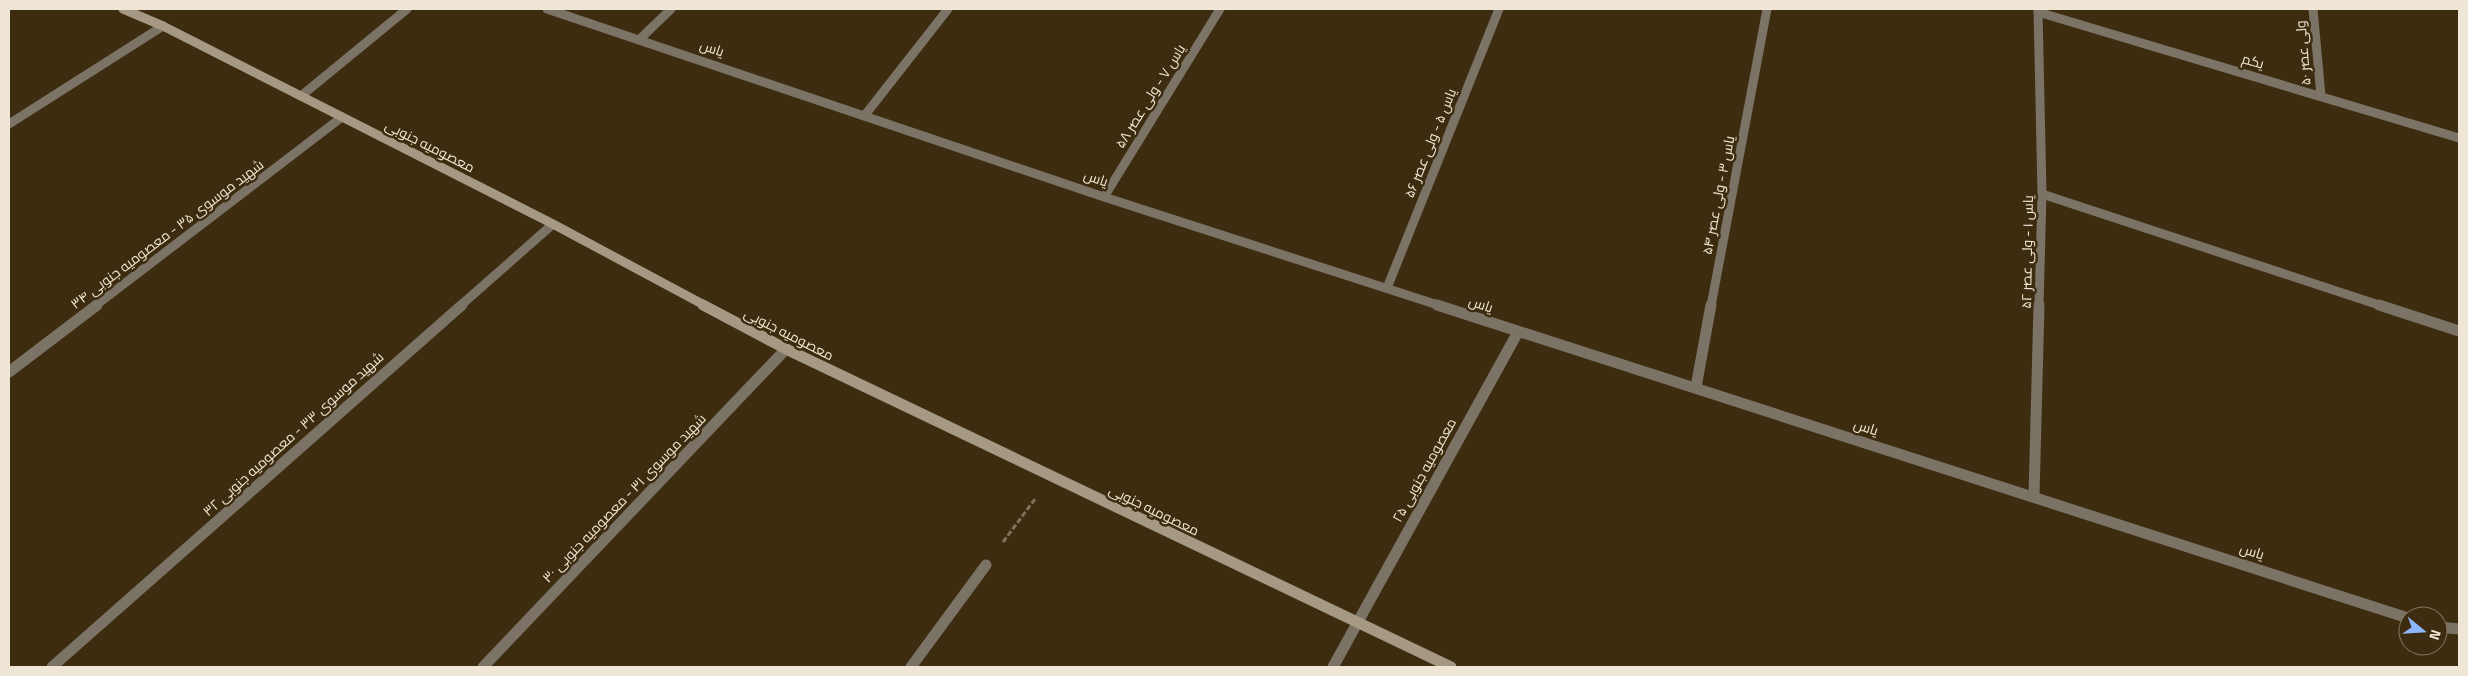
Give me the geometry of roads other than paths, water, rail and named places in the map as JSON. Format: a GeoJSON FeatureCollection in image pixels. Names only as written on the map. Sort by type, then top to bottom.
{"type":"FeatureCollection","features":[{"type":"Feature","properties":{"kind":"street","name":"معصومیه جنوبی"},"geometry":{"type":"LineString","coordinates":[[123,9],[163,26],[553,224],[786,349],[1451,667]]}},
{"type":"Feature","properties":{"kind":"street"},"geometry":{"type":"LineString","coordinates":[[301,96],[407,9]]}},
{"type":"Feature","properties":{"kind":"street","name":"یاس"},"geometry":{"type":"LineString","coordinates":[[547,9],[1104,197],[2398,615]]}},
{"type":"Feature","properties":{"kind":"street"},"geometry":{"type":"LineString","coordinates":[[640,39],[671,9]]}},
{"type":"Feature","properties":{"kind":"street"},"geometry":{"type":"LineString","coordinates":[[865,115],[948,9]]}},
{"type":"Feature","properties":{"kind":"street","name":"یاس ۷ - ولی عصر ۵۸"},"geometry":{"type":"LineString","coordinates":[[1104,197],[1220,9]]}},
{"type":"Feature","properties":{"kind":"street","name":"یاس ۵ - ولی عصر ۵۶"},"geometry":{"type":"LineString","coordinates":[[1387,288],[1499,9]]}},
{"type":"Feature","properties":{"kind":"street","name":"یاس ۳ - ولی عصر ۵۴"},"geometry":{"type":"LineString","coordinates":[[1696,387],[1767,9]]}},
{"type":"Feature","properties":{"kind":"street","name":"ولی عصر ۵۰"},"geometry":{"type":"LineString","coordinates":[[2313,9],[2321,96]]}},
{"type":"Feature","properties":{"kind":"street","name":"یکم"},"geometry":{"type":"LineString","coordinates":[[2038,10],[2459,138]]}},
{"type":"Feature","properties":{"kind":"street","name":"یاس ۱ - ولی عصر ۵۲"},"geometry":{"type":"LineString","coordinates":[[2034,496],[2042,194],[2038,10]]}},
{"type":"Feature","properties":{"kind":"street"},"geometry":{"type":"LineString","coordinates":[[9,124],[163,26]]}},
{"type":"Feature","properties":{"kind":"street","name":"شهید موسوی ۳۵ - معصومیه جنوبی ۳۴"},"geometry":{"type":"LineString","coordinates":[[9,372],[342,117]]}},
{"type":"Feature","properties":{"kind":"street"},"geometry":{"type":"LineString","coordinates":[[2042,194],[2459,331]]}},
{"type":"Feature","properties":{"kind":"street","name":"شهید موسوی ۳۳ - معصومیه جنوبی ۳۲"},"geometry":{"type":"LineString","coordinates":[[52,667],[553,224]]}},
{"type":"Feature","properties":{"kind":"street","name":"معصومیه جنوبی ۲۵"},"geometry":{"type":"LineString","coordinates":[[1333,667],[1518,332]]}},
{"type":"Feature","properties":{"kind":"street","name":"شهید موسوی ۳۱ - معصومیه جنوبی ۳۰"},"geometry":{"type":"LineString","coordinates":[[483,667],[786,349]]}},
{"type":"Feature","properties":{"kind":"street"},"geometry":{"type":"LineString","coordinates":[[911,667],[986,565]]}}]}
